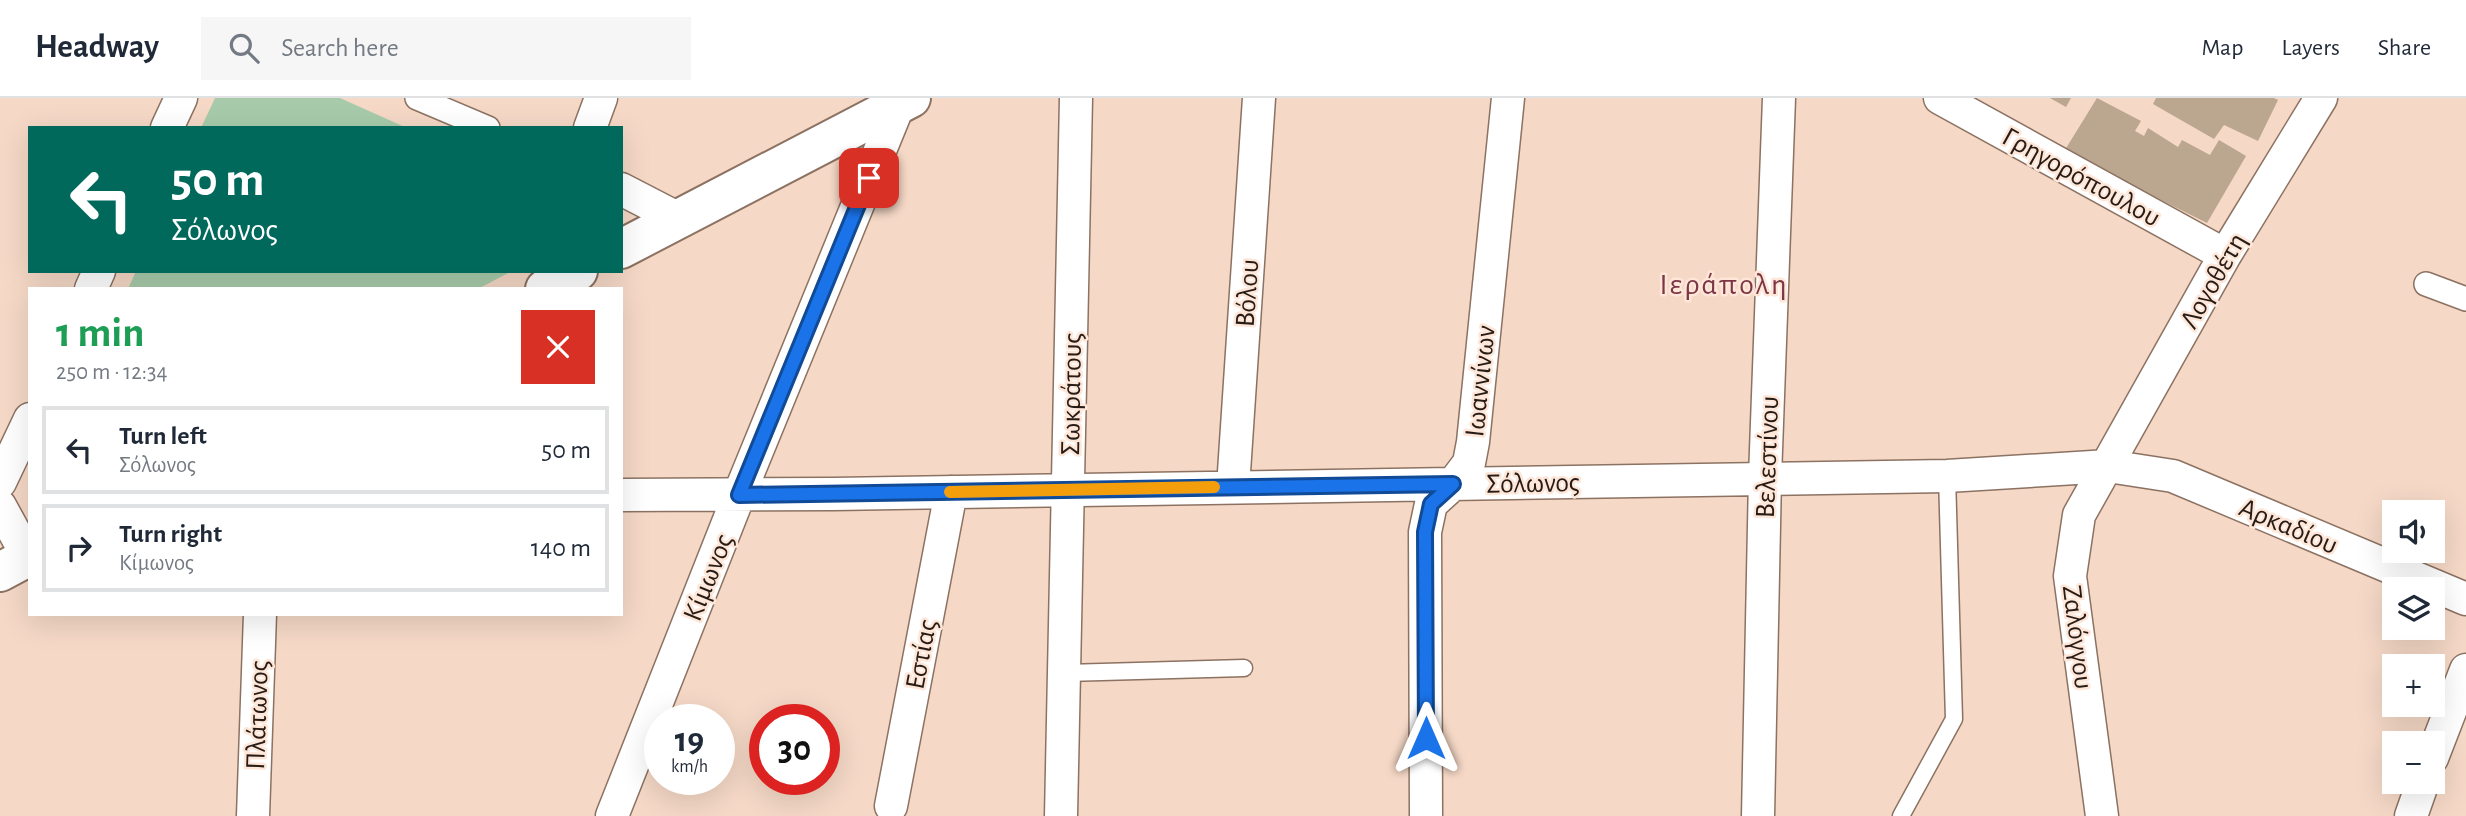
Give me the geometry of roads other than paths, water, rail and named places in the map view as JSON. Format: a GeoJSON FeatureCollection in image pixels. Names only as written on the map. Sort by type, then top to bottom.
{"type":"FeatureCollection","features":[{"type":"Feature","properties":{"kind":"street"},"geometry":{"type":"LineString","coordinates":[[168,126],[181,98]]}},
{"type":"Feature","properties":{"kind":"street"},"geometry":{"type":"LineString","coordinates":[[417,98],[483,126]]}},
{"type":"Feature","properties":{"kind":"street"},"geometry":{"type":"LineString","coordinates":[[591,126],[601,98]]}},
{"type":"Feature","properties":{"kind":"street","name":"Σωκράτους"},"geometry":{"type":"LineString","coordinates":[[1061,816],[1076,98]]}},
{"type":"Feature","properties":{"kind":"street","name":"Βόλου"},"geometry":{"type":"LineString","coordinates":[[1233,487],[1259,98]]}},
{"type":"Feature","properties":{"kind":"street","name":"Ιωαννίνων"},"geometry":{"type":"LineString","coordinates":[[1426,816],[1425,532],[1431,504],[1453,484],[1469,463],[1508,98]]}},
{"type":"Feature","properties":{"kind":"street","name":"Βελεστίνου"},"geometry":{"type":"LineString","coordinates":[[1758,816],[1765,477],[1779,98]]}},
{"type":"Feature","properties":{"kind":"street","name":"Γρηγορόπουλου"},"geometry":{"type":"LineString","coordinates":[[1940,98],[2225,255]]}},
{"type":"Feature","properties":{"kind":"street","name":"Λογοθέτη"},"geometry":{"type":"LineString","coordinates":[[2108,466],[2225,255],[2321,98]]}},
{"type":"Feature","properties":{"kind":"street"},"geometry":{"type":"LineString","coordinates":[[623,248],[905,101]]}},
{"type":"Feature","properties":{"kind":"street","name":"Κίμωνος"},"geometry":{"type":"LineString","coordinates":[[612,816],[739,495],[905,101]]}},
{"type":"Feature","properties":{"kind":"street"},"geometry":{"type":"LineString","coordinates":[[623,190],[679,219]]}},
{"type":"Feature","properties":{"kind":"street"},"geometry":{"type":"LineString","coordinates":[[549,287],[574,273]]}},
{"type":"Feature","properties":{"kind":"street"},"geometry":{"type":"LineString","coordinates":[[2426,284],[2466,299]]}},
{"type":"Feature","properties":{"kind":"street"},"geometry":{"type":"LineString","coordinates":[[0,482],[28,423]]}},
{"type":"Feature","properties":{"kind":"street","name":"Σόλωνος"},"geometry":{"type":"LineString","coordinates":[[623,495],[1947,476],[2108,466]]}},
{"type":"Feature","properties":{"kind":"street","name":"Αρκαδίου"},"geometry":{"type":"LineString","coordinates":[[2108,466],[2173,476],[2466,599]]}},
{"type":"Feature","properties":{"kind":"street","name":"Ζαλόγγου"},"geometry":{"type":"LineString","coordinates":[[2102,816],[2070,576],[2079,515],[2108,466]]}},
{"type":"Feature","properties":{"kind":"street","name":"Εστίας"},"geometry":{"type":"LineString","coordinates":[[891,811],[951,492]]}},
{"type":"Feature","properties":{"kind":"street"},"geometry":{"type":"LineString","coordinates":[[0,506],[19,562]]}},
{"type":"Feature","properties":{"kind":"street","name":"Πλάτωνος"},"geometry":{"type":"LineString","coordinates":[[253,816],[260,616]]}},
{"type":"Feature","properties":{"kind":"street"},"geometry":{"type":"LineString","coordinates":[[2442,731],[2466,670]]}},
{"type":"Feature","properties":{"kind":"street"},"geometry":{"type":"LineString","coordinates":[[2411,816],[2419,794]]}},
{"type":"Feature","properties":{"kind":"lane"},"geometry":{"type":"LineString","coordinates":[[1900,816],[1954,719],[1947,476]]}},
{"type":"Feature","properties":{"kind":"lane"},"geometry":{"type":"LineString","coordinates":[[1066,673],[1244,668]]}},
{"type":"Feature","properties":{"kind":"district","name":"Ιεράπολη"},"geometry":{"type":"Point","coordinates":[1724,284]}}]}
